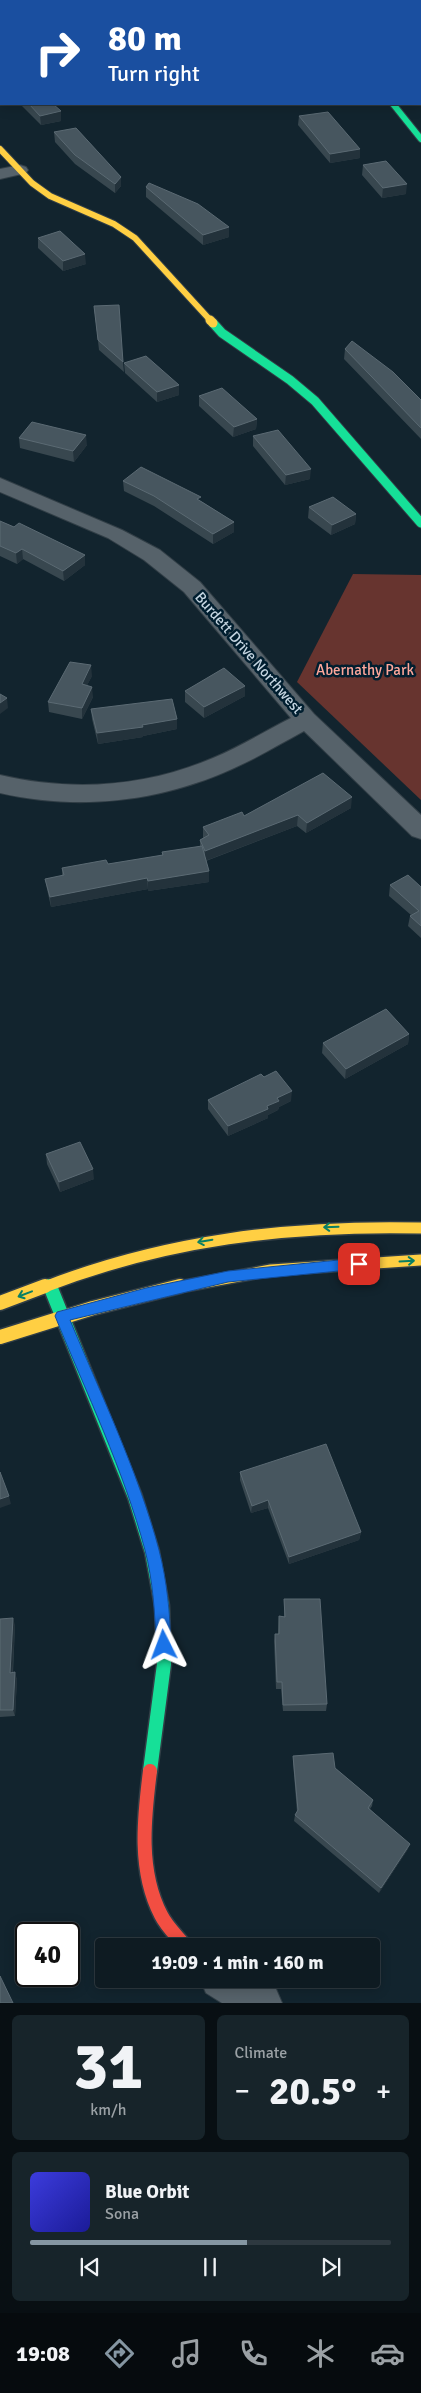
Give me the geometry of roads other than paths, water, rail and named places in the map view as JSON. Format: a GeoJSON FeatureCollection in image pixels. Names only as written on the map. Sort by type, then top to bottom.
{"type":"FeatureCollection","features":[{"type":"Feature","properties":{"kind":"street"},"geometry":{"type":"LineString","coordinates":[[394,105],[421,139]]}},
{"type":"Feature","properties":{"kind":"street"},"geometry":{"type":"LineString","coordinates":[[0,149],[32,183],[50,196],[114,224],[135,238],[222,333],[290,380],[315,401],[421,523]]}},
{"type":"Feature","properties":{"kind":"street"},"geometry":{"type":"LineString","coordinates":[[0,174],[20,170]]}},
{"type":"Feature","properties":{"kind":"street","name":"Burdett Drive Northwest"},"geometry":{"type":"LineString","coordinates":[[0,484],[115,534],[152,555],[199,594],[306,720],[421,830]]}},
{"type":"Feature","properties":{"kind":"street"},"geometry":{"type":"LineString","coordinates":[[0,784],[28,792],[63,796],[101,794],[146,787],[212,768],[306,720]]}},
{"type":"Feature","properties":{"kind":"street"},"geometry":{"type":"LineString","coordinates":[[0,1304],[113,1263],[208,1240],[305,1228],[363,1226],[421,1228]]}},
{"type":"Feature","properties":{"kind":"street"},"geometry":{"type":"LineString","coordinates":[[0,1337],[62,1316],[146,1294],[228,1276],[350,1264],[421,1260]]}},
{"type":"Feature","properties":{"kind":"street"},"geometry":{"type":"LineString","coordinates":[[49,1285],[135,1497],[152,1552],[162,1606],[164,1664],[146,1802],[146,1858],[152,1890],[162,1917],[179,1938]]}},
{"type":"Feature","properties":{"kind":"street"},"geometry":{"type":"LineString","coordinates":[[236,1988],[262,2003]]}},
{"type":"Feature","properties":{"kind":"park label","name":"Abernathy Park"},"geometry":{"type":"Point","coordinates":[365,670]}}]}
